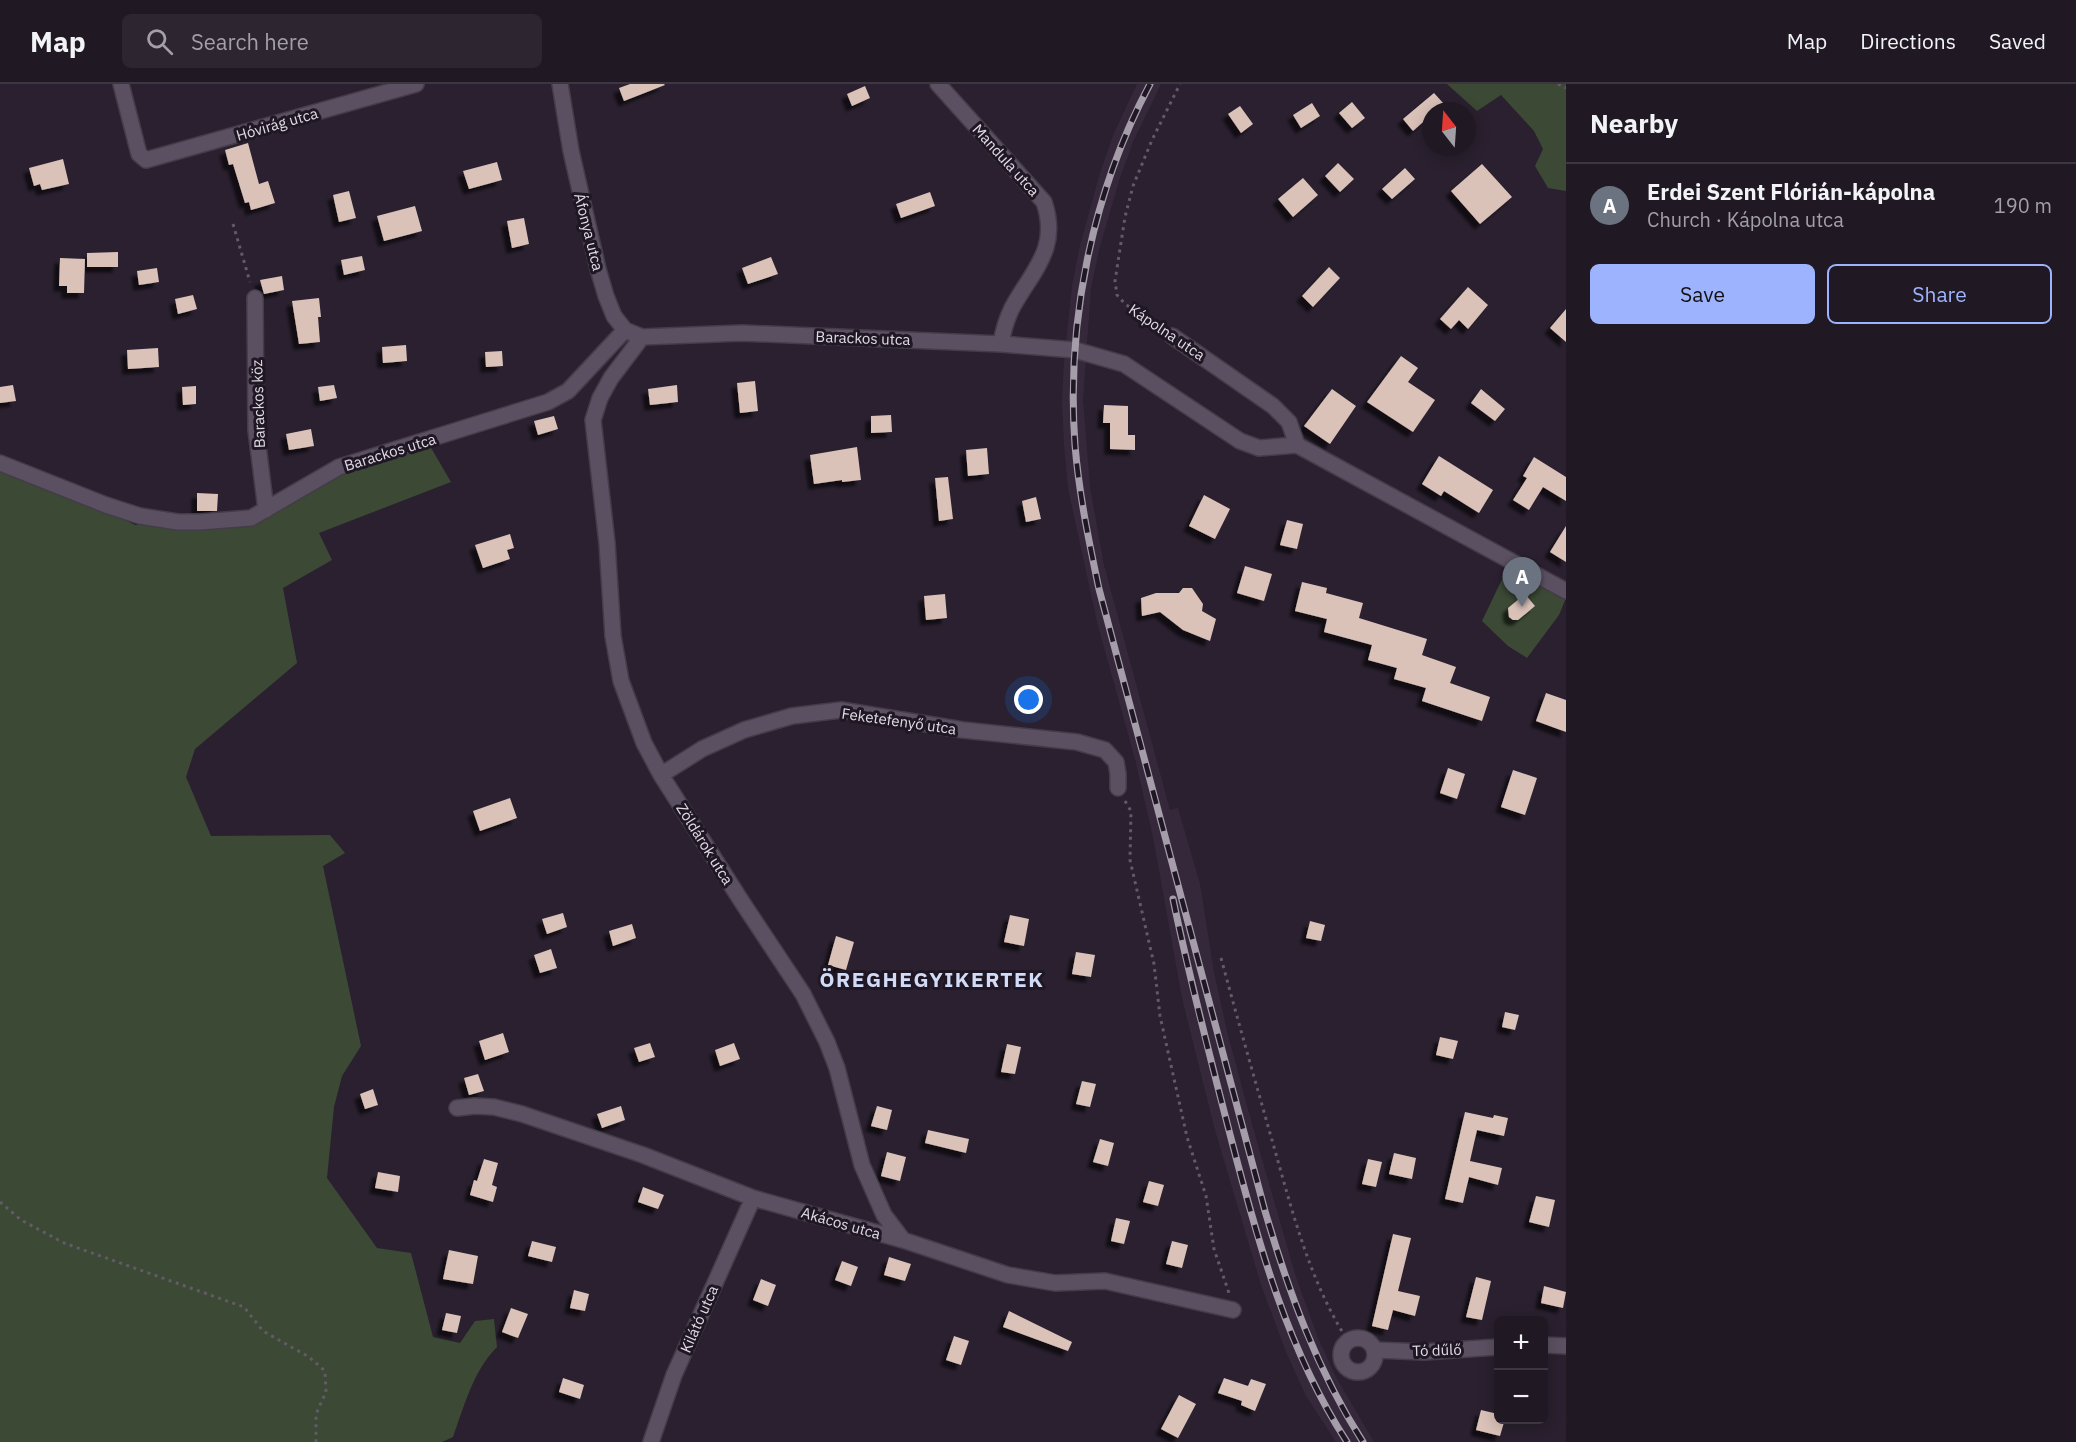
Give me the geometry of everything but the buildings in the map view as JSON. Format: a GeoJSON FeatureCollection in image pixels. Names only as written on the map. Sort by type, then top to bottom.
{"type":"FeatureCollection","features":[{"type":"Feature","properties":{"kind":"street","name":"Hóvirág utca"},"geometry":{"type":"LineString","coordinates":[[121,84],[139,154],[146,160],[416,84]]}},
{"type":"Feature","properties":{"kind":"street","name":"Áfonya utca"},"geometry":{"type":"LineString","coordinates":[[560,84],[582,205],[601,278],[614,316],[625,330]]}},
{"type":"Feature","properties":{"kind":"street","name":"Mandula utca"},"geometry":{"type":"LineString","coordinates":[[938,84],[1044,202],[1049,217],[1049,237],[1045,255],[1005,322],[1001,344]]}},
{"type":"Feature","properties":{"kind":"street","name":"Barackos köz"},"geometry":{"type":"LineString","coordinates":[[255,298],[256,430],[266,510]]}},
{"type":"Feature","properties":{"kind":"street","name":"Barackos utca"},"geometry":{"type":"LineString","coordinates":[[0,463],[106,505],[141,516],[178,522],[251,518],[339,467],[548,402],[568,391],[625,330]]}},
{"type":"Feature","properties":{"kind":"street"},"geometry":{"type":"LineString","coordinates":[[625,330],[642,337]]}},
{"type":"Feature","properties":{"kind":"street","name":"Barackos utca"},"geometry":{"type":"LineString","coordinates":[[642,337],[742,333],[1001,344]]}},
{"type":"Feature","properties":{"kind":"street","name":"Kápolna utca"},"geometry":{"type":"LineString","coordinates":[[1172,336],[1273,405],[1289,422],[1297,445]]}},
{"type":"Feature","properties":{"kind":"street","name":"Zöldárok utca"},"geometry":{"type":"LineString","coordinates":[[642,337],[611,378],[600,398],[593,420],[607,543],[615,654],[621,681],[644,743],[662,775],[803,994],[837,1068],[862,1165],[884,1215],[903,1240]]}},
{"type":"Feature","properties":{"kind":"street"},"geometry":{"type":"LineString","coordinates":[[1001,344],[1075,350],[1124,364],[1240,441],[1259,448],[1297,445],[1566,591]]}},
{"type":"Feature","properties":{"kind":"street","name":"Feketefenyő utca"},"geometry":{"type":"LineString","coordinates":[[662,775],[702,749],[744,730],[792,716],[841,710],[963,730],[1077,742],[1105,750],[1116,762],[1118,789]]}},
{"type":"Feature","properties":{"kind":"street","name":"Akácos utca"},"geometry":{"type":"LineString","coordinates":[[457,1108],[494,1107],[522,1114],[643,1155],[753,1198],[903,1240],[1008,1275],[1055,1283],[1105,1281],[1233,1310]]}},
{"type":"Feature","properties":{"kind":"street","name":"Kilátó utca"},"geometry":{"type":"LineString","coordinates":[[651,1442],[674,1375],[753,1198]]}},
{"type":"Feature","properties":{"kind":"street","name":"Tó dűlő"},"geometry":{"type":"LineString","coordinates":[[1348,1341],[1364,1339],[1375,1350],[1424,1352],[1494,1347]]}},
{"type":"Feature","properties":{"kind":"street"},"geometry":{"type":"LineString","coordinates":[[1348,1341],[1342,1350],[1342,1361],[1355,1372],[1361,1372],[1371,1366],[1376,1356],[1375,1350]]}},
{"type":"Feature","properties":{"kind":"street"},"geometry":{"type":"LineString","coordinates":[[1548,1345],[1566,1346]]}},
{"type":"Feature","properties":{"kind":"path","name":"Kápolna utca"},"geometry":{"type":"LineString","coordinates":[[1172,336],[1125,304],[1117,295],[1115,281],[1125,217],[1133,186],[1152,140],[1180,84]]}},
{"type":"Feature","properties":{"kind":"path"},"geometry":{"type":"LineString","coordinates":[[1558,84],[1566,88]]}},
{"type":"Feature","properties":{"kind":"path"},"geometry":{"type":"LineString","coordinates":[[233,224],[255,298]]}},
{"type":"Feature","properties":{"kind":"path"},"geometry":{"type":"LineString","coordinates":[[1118,789],[1131,812],[1130,860],[1154,964],[1160,1016],[1187,1137],[1206,1196],[1214,1249],[1230,1294],[1233,1310]]}},
{"type":"Feature","properties":{"kind":"path"},"geometry":{"type":"LineString","coordinates":[[1221,958],[1308,1263],[1348,1341]]}},
{"type":"Feature","properties":{"kind":"path"},"geometry":{"type":"LineString","coordinates":[[0,1202],[21,1220],[64,1243],[244,1307],[263,1331],[309,1357],[325,1371],[326,1392],[316,1414],[316,1442]]}},
{"type":"Feature","properties":{"kind":"shaded area"},"geometry":{"type":"Polygon","coordinates":[[[1137,84],[1161,84],[1133,142],[1120,178],[1100,246],[1091,288],[1083,399],[1090,487],[1104,565],[1170,810],[1178,808],[1200,884],[1214,972],[1228,1035],[1295,1274],[1318,1338],[1336,1377],[1374,1442],[1336,1442],[1306,1396],[1286,1352],[1261,1285],[1215,1130],[1182,998],[1153,837],[1135,759],[1098,626],[1068,489],[1062,401],[1072,286],[1080,245],[1100,173],[1114,133],[1137,84]]]}},
{"type":"Feature","properties":{"kind":"green space"},"geometry":{"type":"Polygon","coordinates":[[[1447,84],[1566,84],[1566,191],[1548,188],[1535,166],[1543,149],[1534,131],[1501,95],[1477,111],[1476,102],[1467,102],[1447,84]]]}},
{"type":"Feature","properties":{"kind":"green space"},"geometry":{"type":"Polygon","coordinates":[[[430,446],[451,482],[319,533],[332,560],[283,588],[297,663],[195,749],[186,777],[211,836],[330,835],[345,853],[323,866],[361,1046],[342,1076],[334,1107],[327,1178],[377,1248],[411,1253],[433,1337],[460,1343],[475,1321],[494,1319],[497,1347],[475,1378],[453,1437],[442,1442],[0,1442],[0,457],[135,525],[253,525],[343,470],[430,446]]]}},
{"type":"Feature","properties":{"kind":"green space"},"geometry":{"type":"Polygon","coordinates":[[[1514,570],[1566,598],[1559,615],[1527,658],[1508,646],[1482,621],[1504,575],[1514,570]]]}},
{"type":"Feature","properties":{"kind":"railway"},"geometry":{"type":"LineString","coordinates":[[1150,84],[1130,126],[1098,214],[1079,305],[1073,399],[1075,445],[1082,500],[1099,589],[1265,1211],[1294,1301],[1318,1359],[1363,1442]]}},
{"type":"Feature","properties":{"kind":"railway"},"geometry":{"type":"LineString","coordinates":[[1173,899],[1186,960],[1242,1181],[1265,1259],[1292,1335],[1308,1371],[1347,1442]]}},
{"type":"Feature","properties":{"kind":"place","name":"Erdei Szent Flórián-kápolna"},"geometry":{"type":"Point","coordinates":[1522,607]}},
{"type":"Feature","properties":{"kind":"district","name":"ÖREGHEGYIKERTEK"},"geometry":{"type":"Point","coordinates":[932,979]}}]}
